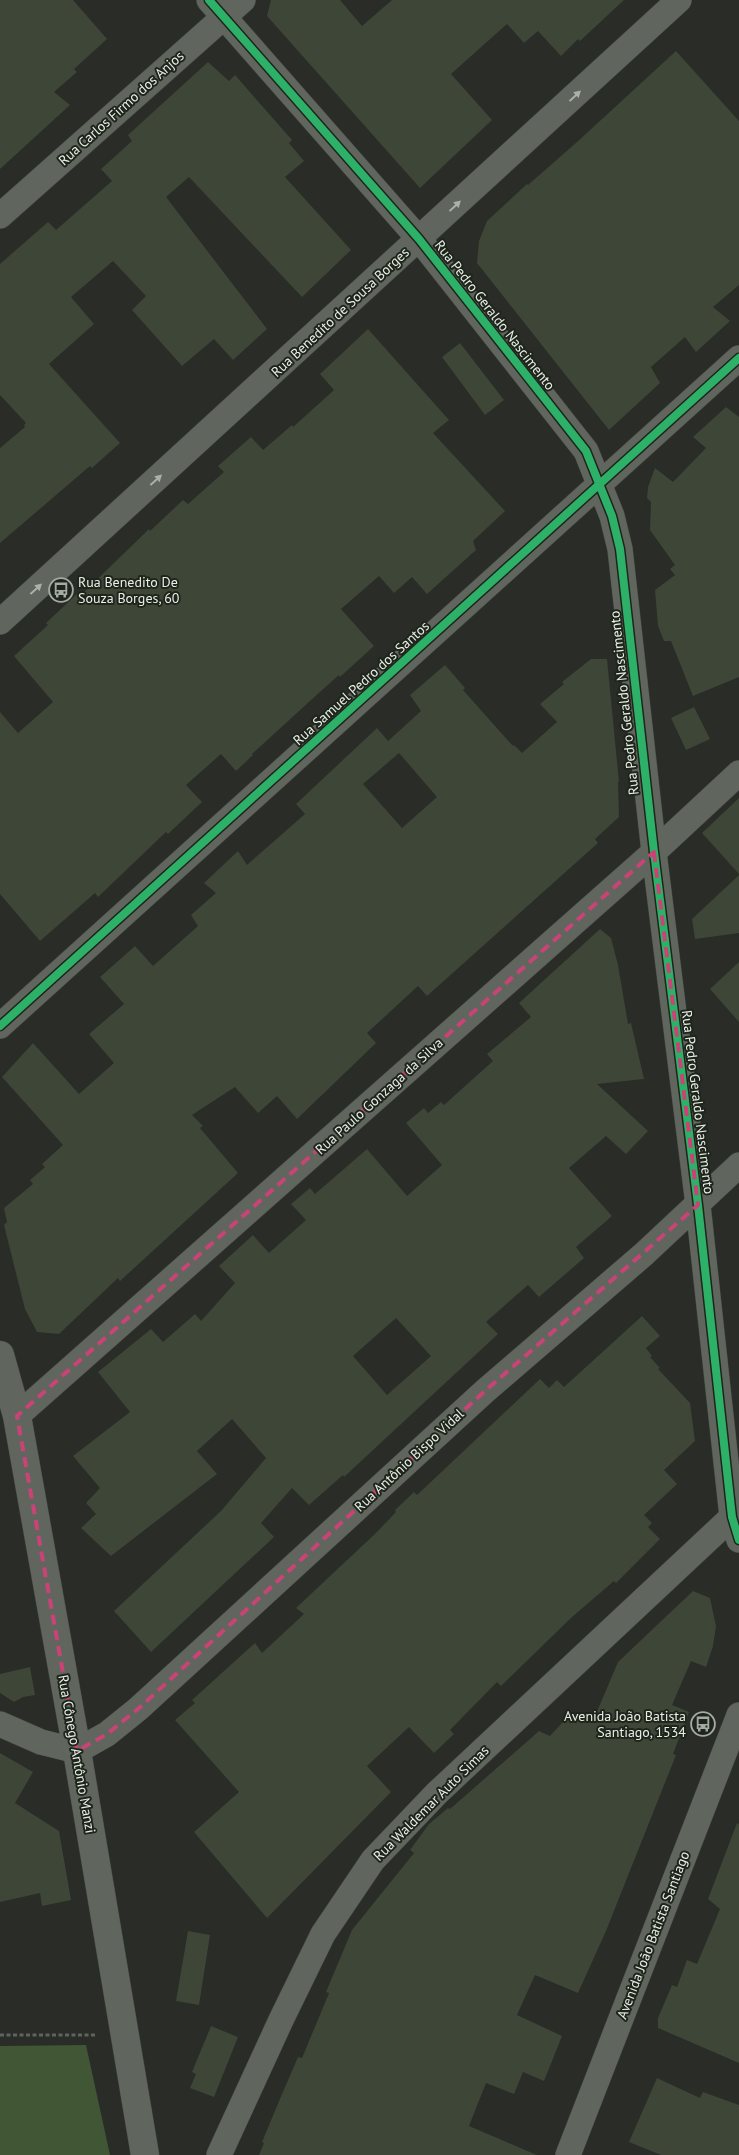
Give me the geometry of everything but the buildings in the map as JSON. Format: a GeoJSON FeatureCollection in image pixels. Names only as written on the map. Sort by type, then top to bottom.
{"type":"FeatureCollection","features":[{"type":"Feature","properties":{"kind":"street","name":"Rua Carlos Firmo dos Anjos"},"geometry":{"type":"LineString","coordinates":[[0,216],[216,8],[243,0]]}},
{"type":"Feature","properties":{"kind":"street","name":"Rua Benedito de Sousa Borges"},"geometry":{"type":"LineString","coordinates":[[0,622],[680,0]]}},
{"type":"Feature","properties":{"kind":"street","name":"Rua Pedro Geraldo Nascimento"},"geometry":{"type":"LineString","coordinates":[[216,8],[419,239],[586,451],[612,516],[620,549],[654,852],[698,1205],[735,1528]]}},
{"type":"Feature","properties":{"kind":"street","name":"Rua Samuel Pedro dos Santos"},"geometry":{"type":"LineString","coordinates":[[0,1026],[739,358]]}},
{"type":"Feature","properties":{"kind":"street","name":"Rua Paulo Gonzaga da Silva"},"geometry":{"type":"LineString","coordinates":[[17,1416],[654,852],[739,773]]}},
{"type":"Feature","properties":{"kind":"street","name":"Rua Antônio Bispo Vidal"},"geometry":{"type":"LineString","coordinates":[[78,1751],[107,1734],[138,1710],[484,1391],[644,1254],[739,1165]]}},
{"type":"Feature","properties":{"kind":"street","name":"Rua Cônego Antônio Manzi"},"geometry":{"type":"LineString","coordinates":[[0,1355],[17,1416],[78,1751],[123,2032],[145,2155]]}},
{"type":"Feature","properties":{"kind":"street","name":"Rua Waldemar Auto Simas"},"geometry":{"type":"LineString","coordinates":[[219,2155],[280,2020],[323,1934],[373,1860],[437,1793],[735,1528]]}},
{"type":"Feature","properties":{"kind":"street","name":"Avenida João Batista Santiago"},"geometry":{"type":"LineString","coordinates":[[568,2155],[739,1714]]}},
{"type":"Feature","properties":{"kind":"street"},"geometry":{"type":"LineString","coordinates":[[0,1724],[41,1742],[78,1751]]}},
{"type":"Feature","properties":{"kind":"path"},"geometry":{"type":"LineString","coordinates":[[0,2035],[95,2035],[123,2032]]}},
{"type":"Feature","properties":{"kind":"highlighted area"},"geometry":{"type":"Polygon","coordinates":[[[654,852],[698,1205],[485,1391],[138,1709],[107,1734],[77,1751],[17,1416],[654,852]]]}},
{"type":"Feature","properties":{"kind":"green space"},"geometry":{"type":"Polygon","coordinates":[[[86,2045],[110,2155],[0,2155],[0,2046],[86,2045]]]}},
{"type":"Feature","properties":{"kind":"cycle path"},"geometry":{"type":"LineString","coordinates":[[209,0],[419,239],[586,451],[612,516],[620,549],[654,852],[698,1205],[732,1517],[739,1540]]}},
{"type":"Feature","properties":{"kind":"cycle path"},"geometry":{"type":"LineString","coordinates":[[0,1026],[739,358]]}},
{"type":"Feature","properties":{"kind":"place","name":"Rua Benedito De Souza Borges, 60"},"geometry":{"type":"Point","coordinates":[61,590]}},
{"type":"Feature","properties":{"kind":"place","name":"Avenida João Batista Santiago, 1534"},"geometry":{"type":"Point","coordinates":[703,1724]}}]}
